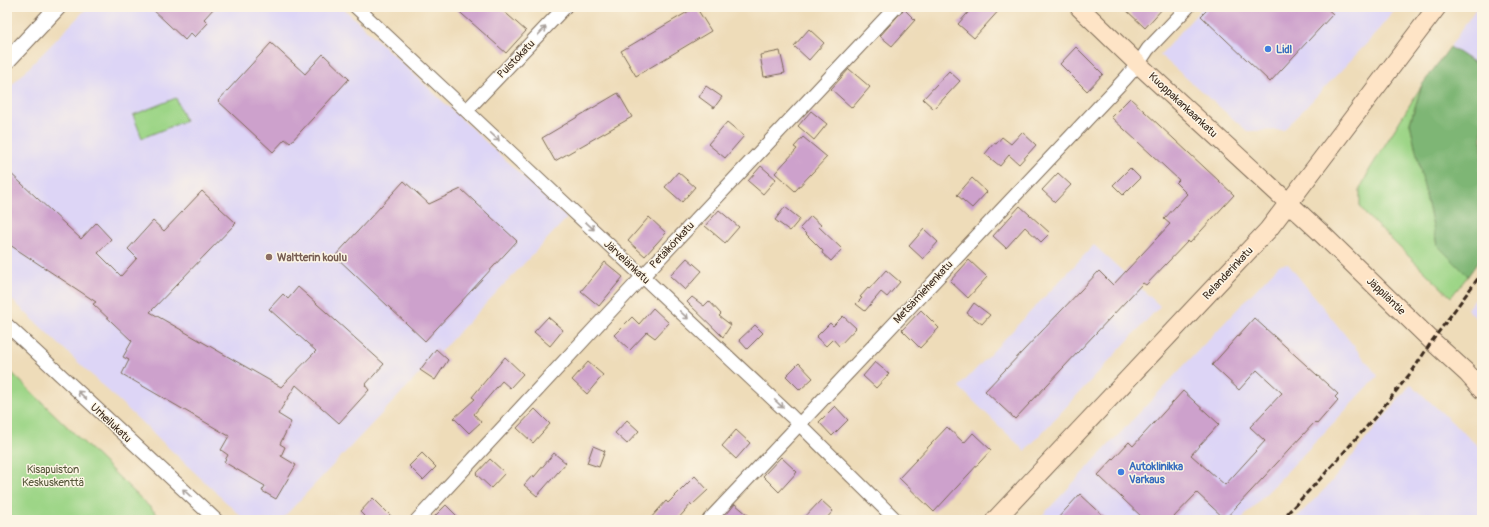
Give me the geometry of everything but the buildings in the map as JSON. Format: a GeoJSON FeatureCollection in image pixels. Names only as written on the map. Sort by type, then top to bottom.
{"type":"FeatureCollection","features":[{"type":"Feature","properties":{"kind":"main road","name":"Kuoppakankaankatu"},"geometry":{"type":"LineString","coordinates":[[1079,7],[1138,64],[1289,203]]}},
{"type":"Feature","properties":{"kind":"main road","name":"Relanderinkatu"},"geometry":{"type":"LineString","coordinates":[[994,520],[1268,230],[1437,7]]}},
{"type":"Feature","properties":{"kind":"main road","name":"Jäppiläntie"},"geometry":{"type":"LineString","coordinates":[[1289,203],[1467,373],[1482,390]]}},
{"type":"Feature","properties":{"kind":"street"},"geometry":{"type":"LineString","coordinates":[[7,61],[58,7]]}},
{"type":"Feature","properties":{"kind":"street","name":"Järvelänkatu"},"geometry":{"type":"LineString","coordinates":[[356,7],[800,424],[896,520]]}},
{"type":"Feature","properties":{"kind":"street","name":"Puistokatu"},"geometry":{"type":"LineString","coordinates":[[466,110],[565,7]]}},
{"type":"Feature","properties":{"kind":"street","name":"Petäikönkatu"},"geometry":{"type":"LineString","coordinates":[[417,520],[643,276],[896,7]]}},
{"type":"Feature","properties":{"kind":"street","name":"Metsämiehenkatu"},"geometry":{"type":"LineString","coordinates":[[709,520],[1138,64],[1148,49],[1188,7]]}},
{"type":"Feature","properties":{"kind":"street","name":"Urheilukatu"},"geometry":{"type":"LineString","coordinates":[[7,325],[216,520]]}},
{"type":"Feature","properties":{"kind":"shaded area","name":"Waltterin koulu"},"geometry":{"type":"Polygon","coordinates":[[[88,7],[342,7],[567,218],[281,520],[245,520],[7,295],[7,90],[88,7]]]}},
{"type":"Feature","properties":{"kind":"shaded area"},"geometry":{"type":"Polygon","coordinates":[[[1203,7],[1397,7],[1371,39],[1284,130],[1247,131],[1160,55],[1203,7]]]}},
{"type":"Feature","properties":{"kind":"shaded area"},"geometry":{"type":"Polygon","coordinates":[[[1477,7],[1482,7],[1482,68],[1450,47],[1477,7]]]}},
{"type":"Feature","properties":{"kind":"shaded area"},"geometry":{"type":"Polygon","coordinates":[[[1094,245],[1160,306],[1025,451],[959,387],[1094,245]]]}},
{"type":"Feature","properties":{"kind":"shaded area"},"geometry":{"type":"Polygon","coordinates":[[[1288,264],[1378,376],[1241,520],[1038,520],[1279,265],[1288,264]]]}},
{"type":"Feature","properties":{"kind":"shaded area"},"geometry":{"type":"Polygon","coordinates":[[[1482,289],[1482,325],[1467,309],[1482,289]]]}},
{"type":"Feature","properties":{"kind":"shaded area"},"geometry":{"type":"Polygon","coordinates":[[[1411,384],[1482,450],[1482,520],[1294,520],[1328,486],[1411,384]]]}},
{"type":"Feature","properties":{"kind":"green space"},"geometry":{"type":"Polygon","coordinates":[[[1450,47],[1482,68],[1482,256],[1468,276],[1437,245],[1410,123],[1422,85],[1450,47]]]}},
{"type":"Feature","properties":{"kind":"green space"},"geometry":{"type":"Polygon","coordinates":[[[1422,85],[1410,123],[1437,245],[1468,276],[1451,297],[1366,215],[1360,206],[1360,189],[1370,169],[1422,85]]]}},
{"type":"Feature","properties":{"kind":"green space"},"geometry":{"type":"Polygon","coordinates":[[[176,98],[185,121],[142,138],[133,115],[176,98]]]}},
{"type":"Feature","properties":{"kind":"green space","name":"Kisapuiston Keskuskenttä"},"geometry":{"type":"Polygon","coordinates":[[[7,368],[163,520],[7,520],[7,368]]]}},
{"type":"Feature","properties":{"kind":"railway"},"geometry":{"type":"LineString","coordinates":[[1281,520],[1322,477],[1376,416],[1413,370],[1432,341],[1482,273]]}},
{"type":"Feature","properties":{"kind":"place","name":"Lidl"},"geometry":{"type":"Point","coordinates":[1268,49]}},
{"type":"Feature","properties":{"kind":"place","name":"Waltterin koulu"},"geometry":{"type":"Point","coordinates":[269,257]}},
{"type":"Feature","properties":{"kind":"place","name":"Autoklinikka Varkaus"},"geometry":{"type":"Point","coordinates":[1121,472]}}]}
